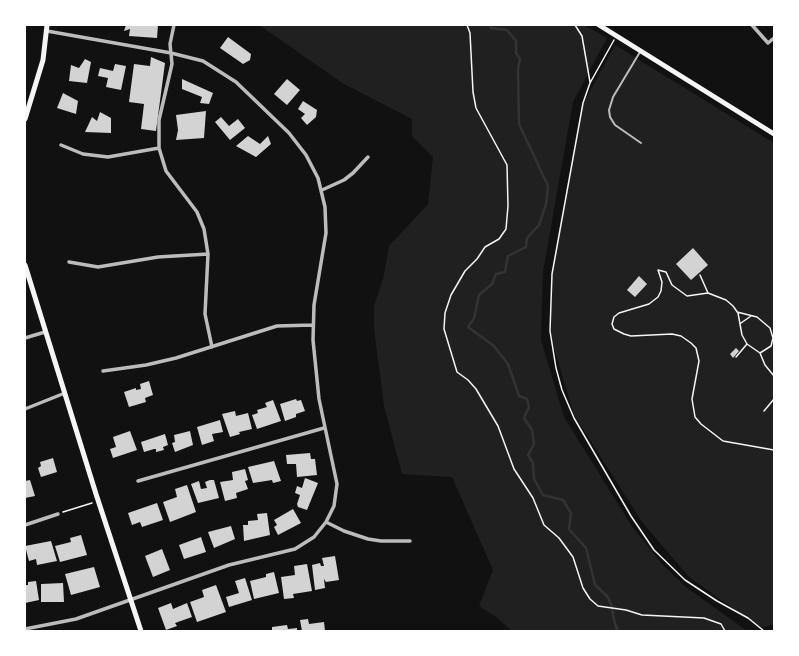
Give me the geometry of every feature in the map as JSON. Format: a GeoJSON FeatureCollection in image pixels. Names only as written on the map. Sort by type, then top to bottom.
{"type":"FeatureCollection","features":[{"type":"Feature","properties":{"kind":"main road"},"geometry":{"type":"LineString","coordinates":[[25,119],[42,60],[47,25]]}},
{"type":"Feature","properties":{"kind":"main road"},"geometry":{"type":"LineString","coordinates":[[599,25],[774,134]]}},
{"type":"Feature","properties":{"kind":"main road"},"geometry":{"type":"LineString","coordinates":[[25,264],[45,332],[140,631]]}},
{"type":"Feature","properties":{"kind":"street"},"geometry":{"type":"LineString","coordinates":[[174,25],[170,44],[172,64],[159,125],[159,148],[162,161],[169,176],[190,201],[200,217],[206,235],[208,254],[205,314],[212,347]]}},
{"type":"Feature","properties":{"kind":"street"},"geometry":{"type":"LineString","coordinates":[[752,25],[768,43],[774,38]]}},
{"type":"Feature","properties":{"kind":"street"},"geometry":{"type":"LineString","coordinates":[[25,629],[76,619],[131,601],[229,565],[295,549],[314,537],[326,522],[336,499],[337,484],[336,470],[324,428],[315,370],[313,325],[317,282],[326,233],[325,207],[322,190],[313,166],[298,144],[236,82],[215,67],[203,61],[171,53],[47,31]]}},
{"type":"Feature","properties":{"kind":"street"},"geometry":{"type":"LineString","coordinates":[[60,145],[83,154],[102,157],[159,148]]}},
{"type":"Feature","properties":{"kind":"street"},"geometry":{"type":"LineString","coordinates":[[322,190],[344,180],[357,170],[368,157]]}},
{"type":"Feature","properties":{"kind":"street"},"geometry":{"type":"LineString","coordinates":[[69,262],[98,267],[158,257],[208,254]]}},
{"type":"Feature","properties":{"kind":"street"},"geometry":{"type":"LineString","coordinates":[[103,371],[146,365],[176,358],[278,326],[313,325]]}},
{"type":"Feature","properties":{"kind":"street"},"geometry":{"type":"LineString","coordinates":[[25,338],[45,332]]}},
{"type":"Feature","properties":{"kind":"street"},"geometry":{"type":"LineString","coordinates":[[25,409],[65,393]]}},
{"type":"Feature","properties":{"kind":"street"},"geometry":{"type":"LineString","coordinates":[[138,481],[324,428]]}},
{"type":"Feature","properties":{"kind":"street"},"geometry":{"type":"LineString","coordinates":[[25,526],[58,514]]}},
{"type":"Feature","properties":{"kind":"street"},"geometry":{"type":"LineString","coordinates":[[326,522],[344,531],[368,539],[382,541],[410,541]]}},
{"type":"Feature","properties":{"kind":"lane"},"geometry":{"type":"LineString","coordinates":[[641,51],[614,97],[609,110],[610,117],[615,125],[641,143]]}},
{"type":"Feature","properties":{"kind":"path"},"geometry":{"type":"LineString","coordinates":[[467,25],[470,33],[473,92],[476,108],[507,165],[508,206],[506,228],[499,239],[484,247],[477,259],[465,271],[451,295],[445,313],[444,329],[457,372],[468,380],[480,395],[498,426],[514,469],[533,498],[544,525],[565,545],[573,557],[583,588],[590,599],[598,606],[626,610],[642,615],[704,618],[722,624],[726,631]]}},
{"type":"Feature","properties":{"kind":"path"},"geometry":{"type":"LineString","coordinates":[[575,25],[582,36],[590,83]]}},
{"type":"Feature","properties":{"kind":"path"},"geometry":{"type":"LineString","coordinates":[[616,36],[590,83],[583,103],[550,289],[552,351],[559,381],[567,402],[584,435],[631,516],[654,550],[685,580],[712,599],[748,618],[764,631]]}},
{"type":"Feature","properties":{"kind":"path"},"geometry":{"type":"LineString","coordinates":[[774,376],[765,365],[760,353],[748,344],[742,335],[737,312],[726,300],[708,293],[687,296],[672,285],[666,272],[658,270],[662,282],[658,297],[649,304],[619,313],[614,317],[612,324],[614,329],[631,336],[672,334],[681,336],[691,343],[696,348],[699,361],[692,399],[695,417],[700,424],[723,440],[774,450]]}},
{"type":"Feature","properties":{"kind":"path"},"geometry":{"type":"LineString","coordinates":[[700,275],[708,293]]}},
{"type":"Feature","properties":{"kind":"path"},"geometry":{"type":"LineString","coordinates":[[737,312],[752,316],[765,322],[772,333],[771,346],[760,353]]}},
{"type":"Feature","properties":{"kind":"path"},"geometry":{"type":"LineString","coordinates":[[740,325],[743,321],[752,316]]}},
{"type":"Feature","properties":{"kind":"path"},"geometry":{"type":"LineString","coordinates":[[736,357],[748,344]]}},
{"type":"Feature","properties":{"kind":"path"},"geometry":{"type":"LineString","coordinates":[[764,411],[774,399]]}},
{"type":"Feature","properties":{"kind":"path"},"geometry":{"type":"LineString","coordinates":[[58,514],[98,501]]}},
{"type":"Feature","properties":{"kind":"shaded area"},"geometry":{"type":"Polygon","coordinates":[[[259,25],[584,25],[607,38],[573,102],[543,272],[541,340],[564,417],[631,525],[663,565],[686,587],[747,631],[512,631],[496,617],[479,606],[493,570],[452,477],[402,474],[384,406],[374,329],[374,306],[383,279],[389,246],[428,204],[433,157],[412,136],[412,119],[344,84],[259,25]]]}},
{"type":"Feature","properties":{"kind":"shaded area"},"geometry":{"type":"Polygon","coordinates":[[[615,45],[774,143],[774,624],[761,628],[690,578],[642,522],[574,415],[551,338],[552,273],[582,106],[615,45]]]}},
{"type":"Feature","properties":{"kind":"building"},"geometry":{"type":"Polygon","coordinates":[[[126,25],[158,25],[157,38],[129,36],[130,29],[124,31],[126,25]]]}},
{"type":"Feature","properties":{"kind":"building"},"geometry":{"type":"Polygon","coordinates":[[[228,37],[251,54],[250,60],[243,64],[220,48],[228,37]]]}},
{"type":"Feature","properties":{"kind":"building"},"geometry":{"type":"Polygon","coordinates":[[[151,57],[165,63],[156,131],[141,129],[144,104],[129,102],[134,64],[150,66],[151,57]]]}},
{"type":"Feature","properties":{"kind":"building"},"geometry":{"type":"Polygon","coordinates":[[[85,59],[91,62],[87,83],[69,81],[71,65],[79,68],[85,59]]]}},
{"type":"Feature","properties":{"kind":"building"},"geometry":{"type":"Polygon","coordinates":[[[115,64],[126,66],[121,90],[106,87],[108,78],[98,76],[100,68],[113,71],[115,64]]]}},
{"type":"Feature","properties":{"kind":"building"},"geometry":{"type":"Polygon","coordinates":[[[182,79],[213,93],[209,104],[200,103],[202,97],[182,89],[182,79]]]}},
{"type":"Feature","properties":{"kind":"building"},"geometry":{"type":"Polygon","coordinates":[[[287,79],[300,90],[287,105],[274,94],[287,79]]]}},
{"type":"Feature","properties":{"kind":"building"},"geometry":{"type":"Polygon","coordinates":[[[63,93],[78,101],[76,114],[57,108],[63,93]]]}},
{"type":"Feature","properties":{"kind":"building"},"geometry":{"type":"Polygon","coordinates":[[[303,101],[317,110],[316,117],[307,125],[301,118],[305,114],[298,109],[303,101]]]}},
{"type":"Feature","properties":{"kind":"building"},"geometry":{"type":"Polygon","coordinates":[[[206,111],[204,138],[176,140],[178,130],[176,115],[206,111]]]}},
{"type":"Feature","properties":{"kind":"building"},"geometry":{"type":"Polygon","coordinates":[[[100,112],[111,118],[111,133],[85,132],[92,117],[97,121],[100,112]]]}},
{"type":"Feature","properties":{"kind":"building"},"geometry":{"type":"Polygon","coordinates":[[[221,117],[229,126],[238,119],[245,128],[230,140],[215,122],[221,117]]]}},
{"type":"Feature","properties":{"kind":"building"},"geometry":{"type":"Polygon","coordinates":[[[248,136],[260,144],[268,136],[271,144],[256,157],[236,146],[248,136]]]}},
{"type":"Feature","properties":{"kind":"building"},"geometry":{"type":"Polygon","coordinates":[[[693,248],[708,265],[691,280],[676,264],[693,248]]]}},
{"type":"Feature","properties":{"kind":"building"},"geometry":{"type":"Polygon","coordinates":[[[639,276],[647,284],[635,297],[627,290],[639,276]]]}},
{"type":"Feature","properties":{"kind":"building"},"geometry":{"type":"Polygon","coordinates":[[[736,348],[739,351],[733,358],[730,354],[736,348]]]}},
{"type":"Feature","properties":{"kind":"building"},"geometry":{"type":"Polygon","coordinates":[[[149,381],[153,395],[145,398],[146,402],[129,407],[124,392],[136,388],[136,390],[141,389],[140,384],[149,381]]]}},
{"type":"Feature","properties":{"kind":"building"},"geometry":{"type":"Polygon","coordinates":[[[296,399],[297,401],[301,400],[305,411],[296,414],[296,417],[285,421],[280,404],[296,399]]]}},
{"type":"Feature","properties":{"kind":"building"},"geometry":{"type":"Polygon","coordinates":[[[273,400],[281,421],[257,429],[252,415],[258,413],[257,410],[267,407],[265,403],[273,400]]]}},
{"type":"Feature","properties":{"kind":"building"},"geometry":{"type":"Polygon","coordinates":[[[235,411],[236,416],[248,413],[252,429],[239,432],[240,434],[230,437],[222,414],[235,411]]]}},
{"type":"Feature","properties":{"kind":"building"},"geometry":{"type":"Polygon","coordinates":[[[220,420],[223,432],[212,434],[214,441],[202,445],[197,427],[220,420]]]}},
{"type":"Feature","properties":{"kind":"building"},"geometry":{"type":"Polygon","coordinates":[[[130,431],[137,450],[113,458],[110,449],[116,447],[113,437],[130,431]]]}},
{"type":"Feature","properties":{"kind":"building"},"geometry":{"type":"Polygon","coordinates":[[[190,431],[193,445],[175,452],[172,443],[175,442],[174,435],[190,431]]]}},
{"type":"Feature","properties":{"kind":"building"},"geometry":{"type":"Polygon","coordinates":[[[165,434],[168,445],[163,447],[164,450],[156,452],[156,449],[154,449],[144,452],[141,442],[165,434]]]}},
{"type":"Feature","properties":{"kind":"building"},"geometry":{"type":"Polygon","coordinates":[[[310,453],[311,459],[315,459],[317,475],[297,477],[296,464],[287,464],[286,455],[310,453]]]}},
{"type":"Feature","properties":{"kind":"building"},"geometry":{"type":"Polygon","coordinates":[[[53,458],[57,472],[41,477],[38,468],[41,466],[40,462],[53,458]]]}},
{"type":"Feature","properties":{"kind":"building"},"geometry":{"type":"Polygon","coordinates":[[[274,461],[281,481],[273,483],[272,480],[253,483],[248,467],[274,461]]]}},
{"type":"Feature","properties":{"kind":"building"},"geometry":{"type":"Polygon","coordinates":[[[245,469],[248,480],[245,481],[248,489],[236,493],[237,498],[225,501],[220,482],[233,480],[232,472],[245,469]]]}},
{"type":"Feature","properties":{"kind":"building"},"geometry":{"type":"Polygon","coordinates":[[[305,478],[318,483],[307,510],[298,507],[297,504],[300,495],[295,493],[297,486],[302,488],[305,478]]]}},
{"type":"Feature","properties":{"kind":"building"},"geometry":{"type":"Polygon","coordinates":[[[30,480],[35,496],[25,498],[25,481],[30,480]]]}},
{"type":"Feature","properties":{"kind":"building"},"geometry":{"type":"Polygon","coordinates":[[[214,480],[219,498],[198,503],[191,484],[199,481],[201,489],[207,488],[205,482],[214,480]]]}},
{"type":"Feature","properties":{"kind":"building"},"geometry":{"type":"Polygon","coordinates":[[[187,485],[196,512],[170,522],[163,502],[177,497],[175,489],[187,485]]]}},
{"type":"Feature","properties":{"kind":"building"},"geometry":{"type":"Polygon","coordinates":[[[157,503],[163,520],[142,527],[140,522],[132,525],[128,513],[157,503]]]}},
{"type":"Feature","properties":{"kind":"building"},"geometry":{"type":"Polygon","coordinates":[[[293,509],[301,523],[278,535],[274,527],[277,525],[274,520],[293,509]]]}},
{"type":"Feature","properties":{"kind":"building"},"geometry":{"type":"Polygon","coordinates":[[[267,513],[270,535],[244,541],[243,525],[248,525],[248,521],[258,520],[257,514],[267,513]]]}},
{"type":"Feature","properties":{"kind":"building"},"geometry":{"type":"Polygon","coordinates":[[[231,526],[235,539],[214,548],[208,532],[231,526]]]}},
{"type":"Feature","properties":{"kind":"building"},"geometry":{"type":"Polygon","coordinates":[[[81,535],[87,555],[60,562],[55,546],[71,542],[70,538],[81,535]]]}},
{"type":"Feature","properties":{"kind":"building"},"geometry":{"type":"Polygon","coordinates":[[[201,537],[206,552],[184,559],[179,545],[201,537]]]}},
{"type":"Feature","properties":{"kind":"building"},"geometry":{"type":"Polygon","coordinates":[[[51,541],[57,561],[37,565],[36,559],[29,561],[25,546],[51,541]]]}},
{"type":"Feature","properties":{"kind":"building"},"geometry":{"type":"Polygon","coordinates":[[[162,549],[170,570],[153,577],[145,556],[162,549]]]}},
{"type":"Feature","properties":{"kind":"building"},"geometry":{"type":"Polygon","coordinates":[[[335,556],[339,580],[326,582],[324,579],[325,588],[315,590],[312,565],[320,563],[321,566],[324,566],[322,558],[335,556]]]}},
{"type":"Feature","properties":{"kind":"building"},"geometry":{"type":"Polygon","coordinates":[[[307,564],[312,591],[293,594],[294,598],[284,599],[281,577],[295,575],[294,566],[307,564]]]}},
{"type":"Feature","properties":{"kind":"building"},"geometry":{"type":"Polygon","coordinates":[[[94,567],[100,587],[71,595],[65,574],[94,567]]]}},
{"type":"Feature","properties":{"kind":"building"},"geometry":{"type":"Polygon","coordinates":[[[274,572],[279,593],[254,599],[250,581],[266,577],[266,574],[274,572]]]}},
{"type":"Feature","properties":{"kind":"building"},"geometry":{"type":"Polygon","coordinates":[[[245,578],[252,600],[229,607],[226,597],[239,593],[235,581],[245,578]]]}},
{"type":"Feature","properties":{"kind":"building"},"geometry":{"type":"Polygon","coordinates":[[[36,581],[39,600],[25,603],[25,585],[28,585],[28,582],[36,581]]]}},
{"type":"Feature","properties":{"kind":"building"},"geometry":{"type":"Polygon","coordinates":[[[63,583],[64,602],[41,602],[41,584],[63,583]]]}},
{"type":"Feature","properties":{"kind":"building"},"geometry":{"type":"Polygon","coordinates":[[[216,585],[226,612],[197,622],[190,602],[204,597],[202,590],[216,585]]]}},
{"type":"Feature","properties":{"kind":"building"},"geometry":{"type":"Polygon","coordinates":[[[171,603],[173,609],[187,603],[192,617],[175,623],[177,626],[166,630],[158,608],[171,603]]]}},
{"type":"Feature","properties":{"kind":"building"},"geometry":{"type":"Polygon","coordinates":[[[308,619],[309,624],[324,622],[325,631],[302,631],[300,620],[308,619]]]}},
{"type":"Feature","properties":{"kind":"building"},"geometry":{"type":"Polygon","coordinates":[[[287,625],[288,629],[297,628],[297,631],[272,631],[272,627],[287,625]]]}},
{"type":"Feature","properties":{"kind":"waterway"},"geometry":{"type":"LineString","coordinates":[[490,25],[491,28],[507,30],[516,41],[516,53],[520,59],[518,69],[519,124],[548,186],[546,204],[539,225],[527,238],[526,247],[508,256],[505,272],[496,274],[492,284],[479,295],[474,318],[468,327],[494,346],[508,364],[519,396],[527,399],[529,407],[524,418],[532,430],[534,444],[528,455],[533,463],[534,479],[543,495],[563,500],[571,513],[569,529],[586,548],[595,585],[607,596],[611,604],[615,624],[619,631]]}},
{"type":"Feature","properties":{"kind":"waterway"},"geometry":{"type":"LineString","coordinates":[[615,624],[617,631]]}}]}
